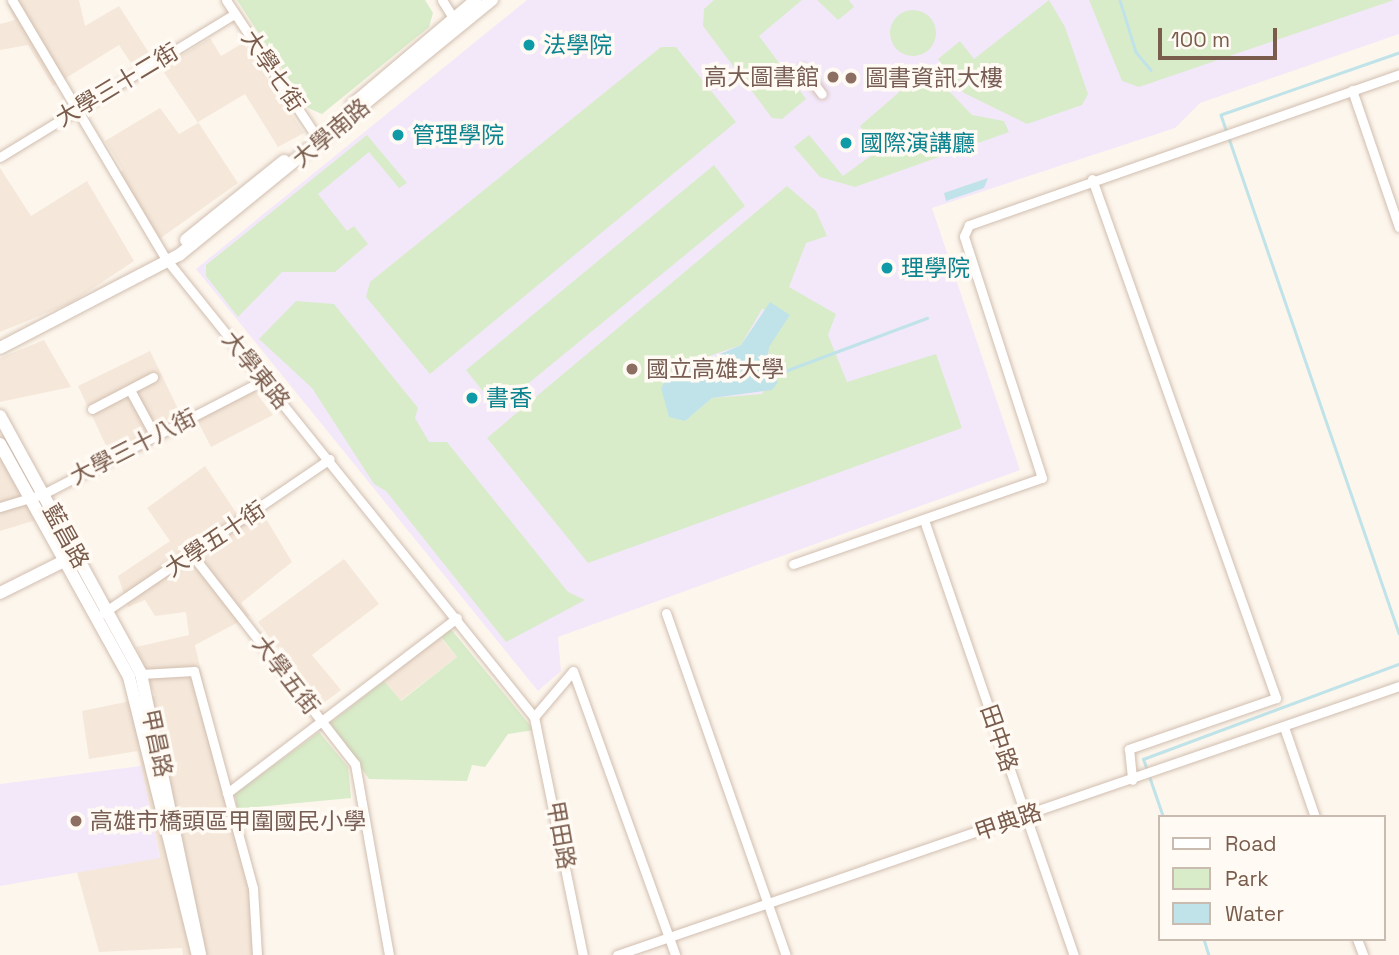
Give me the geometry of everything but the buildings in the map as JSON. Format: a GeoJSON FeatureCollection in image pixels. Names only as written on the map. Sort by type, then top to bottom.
{"type":"FeatureCollection","features":[{"type":"Feature","properties":{"kind":"street","name":"大學東路"},"geometry":{"type":"LineString","coordinates":[[12,0],[75,112],[166,259],[330,459],[534,717]]}},
{"type":"Feature","properties":{"kind":"street","name":"大學七街"},"geometry":{"type":"LineString","coordinates":[[226,0],[318,138]]}},
{"type":"Feature","properties":{"kind":"street"},"geometry":{"type":"LineString","coordinates":[[442,0],[456,22]]}},
{"type":"Feature","properties":{"kind":"street","name":"大學南路"},"geometry":{"type":"LineString","coordinates":[[0,348],[166,259],[233,214],[318,138],[456,22],[476,0]]}},
{"type":"Feature","properties":{"kind":"street","name":"大學南路"},"geometry":{"type":"LineString","coordinates":[[456,22],[492,0]]}},
{"type":"Feature","properties":{"kind":"street","name":"大學三十二街"},"geometry":{"type":"LineString","coordinates":[[0,157],[234,14]]}},
{"type":"Feature","properties":{"kind":"street"},"geometry":{"type":"LineString","coordinates":[[803,69],[822,94]]}},
{"type":"Feature","properties":{"kind":"street"},"geometry":{"type":"LineString","coordinates":[[793,564],[1038,481],[1044,472],[965,229],[1092,178],[1399,74]]}},
{"type":"Feature","properties":{"kind":"street"},"geometry":{"type":"LineString","coordinates":[[1352,90],[1399,227]]}},
{"type":"Feature","properties":{"kind":"street"},"geometry":{"type":"LineString","coordinates":[[1092,178],[1276,698],[1129,749],[1134,779]]}},
{"type":"Feature","properties":{"kind":"street"},"geometry":{"type":"LineString","coordinates":[[92,410],[153,377]]}},
{"type":"Feature","properties":{"kind":"street","name":"大學三十八街"},"geometry":{"type":"LineString","coordinates":[[0,508],[37,497],[264,380]]}},
{"type":"Feature","properties":{"kind":"street"},"geometry":{"type":"LineString","coordinates":[[130,390],[155,436]]}},
{"type":"Feature","properties":{"kind":"street","name":"藍昌路"},"geometry":{"type":"LineString","coordinates":[[0,416],[37,497],[128,658]]}},
{"type":"Feature","properties":{"kind":"street","name":"藍昌路"},"geometry":{"type":"LineString","coordinates":[[0,444],[37,497]]}},
{"type":"Feature","properties":{"kind":"street","name":"大學五十街"},"geometry":{"type":"LineString","coordinates":[[103,613],[193,556],[330,459]]}},
{"type":"Feature","properties":{"kind":"street","name":"田中路"},"geometry":{"type":"LineString","coordinates":[[924,520],[1074,955]]}},
{"type":"Feature","properties":{"kind":"street","name":"大學五街"},"geometry":{"type":"LineString","coordinates":[[193,556],[355,764],[389,955]]}},
{"type":"Feature","properties":{"kind":"street"},"geometry":{"type":"LineString","coordinates":[[0,593],[71,557]]}},
{"type":"Feature","properties":{"kind":"street"},"geometry":{"type":"LineString","coordinates":[[666,613],[786,955]]}},
{"type":"Feature","properties":{"kind":"street"},"geometry":{"type":"LineString","coordinates":[[227,793],[457,618]]}},
{"type":"Feature","properties":{"kind":"street","name":"甲昌路"},"geometry":{"type":"LineString","coordinates":[[128,658],[141,674],[199,955]]}},
{"type":"Feature","properties":{"kind":"street","name":"甲昌路"},"geometry":{"type":"LineString","coordinates":[[128,658],[199,955]]}},
{"type":"Feature","properties":{"kind":"street"},"geometry":{"type":"LineString","coordinates":[[141,674],[194,671],[253,888],[257,955]]}},
{"type":"Feature","properties":{"kind":"street"},"geometry":{"type":"LineString","coordinates":[[534,717],[573,671],[675,955]]}},
{"type":"Feature","properties":{"kind":"street","name":"甲典路"},"geometry":{"type":"LineString","coordinates":[[617,955],[1399,686]]}},
{"type":"Feature","properties":{"kind":"street","name":"甲田路"},"geometry":{"type":"LineString","coordinates":[[534,717],[583,955]]}},
{"type":"Feature","properties":{"kind":"street"},"geometry":{"type":"LineString","coordinates":[[1284,727],[1314,815]]}},
{"type":"Feature","properties":{"kind":"shaded area"},"geometry":{"type":"Polygon","coordinates":[[[17,0],[79,0],[85,26],[119,6],[149,53],[131,63],[119,45],[53,86],[28,45],[0,50],[0,24],[15,20],[8,5],[17,0]]]}},
{"type":"Feature","properties":{"kind":"shaded area","name":"國立高雄大學"},"geometry":{"type":"Polygon","coordinates":[[[527,0],[1399,0],[1399,34],[1200,103],[1175,128],[932,208],[1020,470],[558,637],[561,671],[538,691],[196,269],[527,0]]]}},
{"type":"Feature","properties":{"kind":"shaded area"},"geometry":{"type":"Polygon","coordinates":[[[210,38],[221,56],[243,43],[304,133],[278,147],[245,94],[198,122],[238,183],[158,240],[116,175],[123,170],[105,141],[160,108],[179,134],[198,123],[161,68],[210,38]]]}},
{"type":"Feature","properties":{"kind":"shaded area"},"geometry":{"type":"Polygon","coordinates":[[[0,168],[31,216],[87,181],[134,261],[71,303],[0,332],[0,168]]]}},
{"type":"Feature","properties":{"kind":"shaded area"},"geometry":{"type":"Polygon","coordinates":[[[44,340],[71,387],[0,402],[0,358],[44,340]]]}},
{"type":"Feature","properties":{"kind":"shaded area"},"geometry":{"type":"Polygon","coordinates":[[[150,351],[182,417],[110,454],[78,386],[150,351]]]}},
{"type":"Feature","properties":{"kind":"shaded area"},"geometry":{"type":"Polygon","coordinates":[[[254,390],[273,415],[211,447],[196,418],[254,390]]]}},
{"type":"Feature","properties":{"kind":"shaded area"},"geometry":{"type":"Polygon","coordinates":[[[0,457],[36,520],[0,531],[0,457]]]}},
{"type":"Feature","properties":{"kind":"shaded area"},"geometry":{"type":"Polygon","coordinates":[[[205,466],[241,520],[259,507],[292,562],[241,603],[250,616],[195,645],[264,955],[183,955],[182,948],[99,952],[77,872],[160,857],[138,751],[89,759],[82,711],[155,696],[136,647],[189,635],[186,612],[155,616],[145,600],[128,607],[118,576],[170,541],[147,508],[205,466]]]}},
{"type":"Feature","properties":{"kind":"shaded area"},"geometry":{"type":"Polygon","coordinates":[[[344,559],[379,604],[312,655],[341,690],[321,705],[258,622],[344,559]]]}},
{"type":"Feature","properties":{"kind":"shaded area"},"geometry":{"type":"Polygon","coordinates":[[[440,637],[457,657],[400,701],[384,681],[440,637]]]}},
{"type":"Feature","properties":{"kind":"shaded area","name":"高雄市橋頭區甲圍國民小學"},"geometry":{"type":"Polygon","coordinates":[[[141,766],[160,858],[0,886],[0,784],[141,766]]]}},
{"type":"Feature","properties":{"kind":"green space"},"geometry":{"type":"Polygon","coordinates":[[[237,0],[425,0],[433,13],[429,27],[322,114],[308,108],[237,0]]]}},
{"type":"Feature","properties":{"kind":"green space"},"geometry":{"type":"Polygon","coordinates":[[[714,0],[802,0],[759,36],[806,99],[782,119],[772,118],[703,26],[704,9],[714,0]]]}},
{"type":"Feature","properties":{"kind":"green space"},"geometry":{"type":"Polygon","coordinates":[[[817,0],[849,0],[854,7],[838,20],[817,0]]]}},
{"type":"Feature","properties":{"kind":"green space"},"geometry":{"type":"Polygon","coordinates":[[[1049,0],[1065,27],[1088,94],[1082,105],[1027,124],[964,93],[938,59],[960,41],[974,59],[1049,0]]]}},
{"type":"Feature","properties":{"kind":"green space"},"geometry":{"type":"Polygon","coordinates":[[[1089,0],[1394,0],[1139,87],[1122,81],[1089,0]]]}},
{"type":"Feature","properties":{"kind":"green space"},"geometry":{"type":"Polygon","coordinates":[[[913,10],[930,16],[936,33],[930,50],[913,56],[896,50],[890,33],[896,16],[913,10]]]}},
{"type":"Feature","properties":{"kind":"green space"},"geometry":{"type":"Polygon","coordinates":[[[661,47],[676,47],[736,122],[430,374],[366,297],[370,282],[661,47]]]}},
{"type":"Feature","properties":{"kind":"green space"},"geometry":{"type":"Polygon","coordinates":[[[927,68],[972,115],[1004,121],[1009,132],[855,187],[820,177],[794,147],[809,135],[843,176],[879,150],[860,126],[927,68]]]}},
{"type":"Feature","properties":{"kind":"green space"},"geometry":{"type":"Polygon","coordinates":[[[367,135],[407,183],[399,188],[369,152],[318,194],[347,231],[354,226],[368,244],[335,272],[282,272],[238,317],[206,276],[206,265],[367,135]]]}},
{"type":"Feature","properties":{"kind":"green space"},"geometry":{"type":"Polygon","coordinates":[[[714,165],[745,206],[497,409],[466,370],[714,165]]]}},
{"type":"Feature","properties":{"kind":"green space"},"geometry":{"type":"Polygon","coordinates":[[[787,186],[816,211],[827,236],[806,243],[789,287],[836,314],[828,335],[847,382],[936,354],[962,428],[588,563],[487,438],[787,186]],[[762,309],[741,345],[698,360],[685,421],[712,398],[762,394],[770,376],[768,347],[790,315],[762,309]]]}},
{"type":"Feature","properties":{"kind":"green space"},"geometry":{"type":"Polygon","coordinates":[[[296,301],[334,304],[418,408],[415,418],[429,442],[447,442],[568,592],[585,600],[506,642],[386,491],[374,484],[312,388],[259,339],[296,301]]]}},
{"type":"Feature","properties":{"kind":"green space"},"geometry":{"type":"Polygon","coordinates":[[[450,628],[534,730],[508,734],[485,767],[472,765],[467,781],[369,779],[330,723],[384,681],[401,701],[457,657],[441,637],[450,628]]]}},
{"type":"Feature","properties":{"kind":"green space"},"geometry":{"type":"Polygon","coordinates":[[[319,732],[348,767],[351,798],[237,809],[235,794],[319,732]]]}},
{"type":"Feature","properties":{"kind":"water"},"geometry":{"type":"Polygon","coordinates":[[[988,178],[984,188],[946,201],[944,193],[988,178]]]}},
{"type":"Feature","properties":{"kind":"water"},"geometry":{"type":"Polygon","coordinates":[[[770,302],[790,315],[769,347],[766,369],[778,382],[772,390],[712,398],[685,421],[669,417],[661,388],[668,377],[741,345],[770,302]]]}},
{"type":"Feature","properties":{"kind":"waterway"},"geometry":{"type":"LineString","coordinates":[[1120,0],[1136,52],[1151,70]]}},
{"type":"Feature","properties":{"kind":"waterway"},"geometry":{"type":"LineString","coordinates":[[1399,53],[1221,115],[1399,633]]}},
{"type":"Feature","properties":{"kind":"waterway"},"geometry":{"type":"LineString","coordinates":[[777,374],[927,318]]}},
{"type":"Feature","properties":{"kind":"waterway"},"geometry":{"type":"LineString","coordinates":[[1162,815],[1143,759],[1399,664]]}},
{"type":"Feature","properties":{"kind":"waterway"},"geometry":{"type":"LineString","coordinates":[[1205,941],[1209,955]]}},
{"type":"Feature","properties":{"kind":"place","name":"法學院"},"geometry":{"type":"Point","coordinates":[529,45]}},
{"type":"Feature","properties":{"kind":"place","name":"高大圖書館"},"geometry":{"type":"Point","coordinates":[833,77]}},
{"type":"Feature","properties":{"kind":"place","name":"圖書資訊大樓"},"geometry":{"type":"Point","coordinates":[851,78]}},
{"type":"Feature","properties":{"kind":"place","name":"管理學院"},"geometry":{"type":"Point","coordinates":[398,135]}},
{"type":"Feature","properties":{"kind":"place","name":"國際演講廳"},"geometry":{"type":"Point","coordinates":[846,143]}},
{"type":"Feature","properties":{"kind":"place","name":"理學院"},"geometry":{"type":"Point","coordinates":[887,268]}},
{"type":"Feature","properties":{"kind":"place","name":"國立高雄大學"},"geometry":{"type":"Point","coordinates":[632,369]}},
{"type":"Feature","properties":{"kind":"place","name":"書香"},"geometry":{"type":"Point","coordinates":[472,398]}},
{"type":"Feature","properties":{"kind":"place","name":"高雄市橋頭區甲圍國民小學"},"geometry":{"type":"Point","coordinates":[76,821]}}]}
